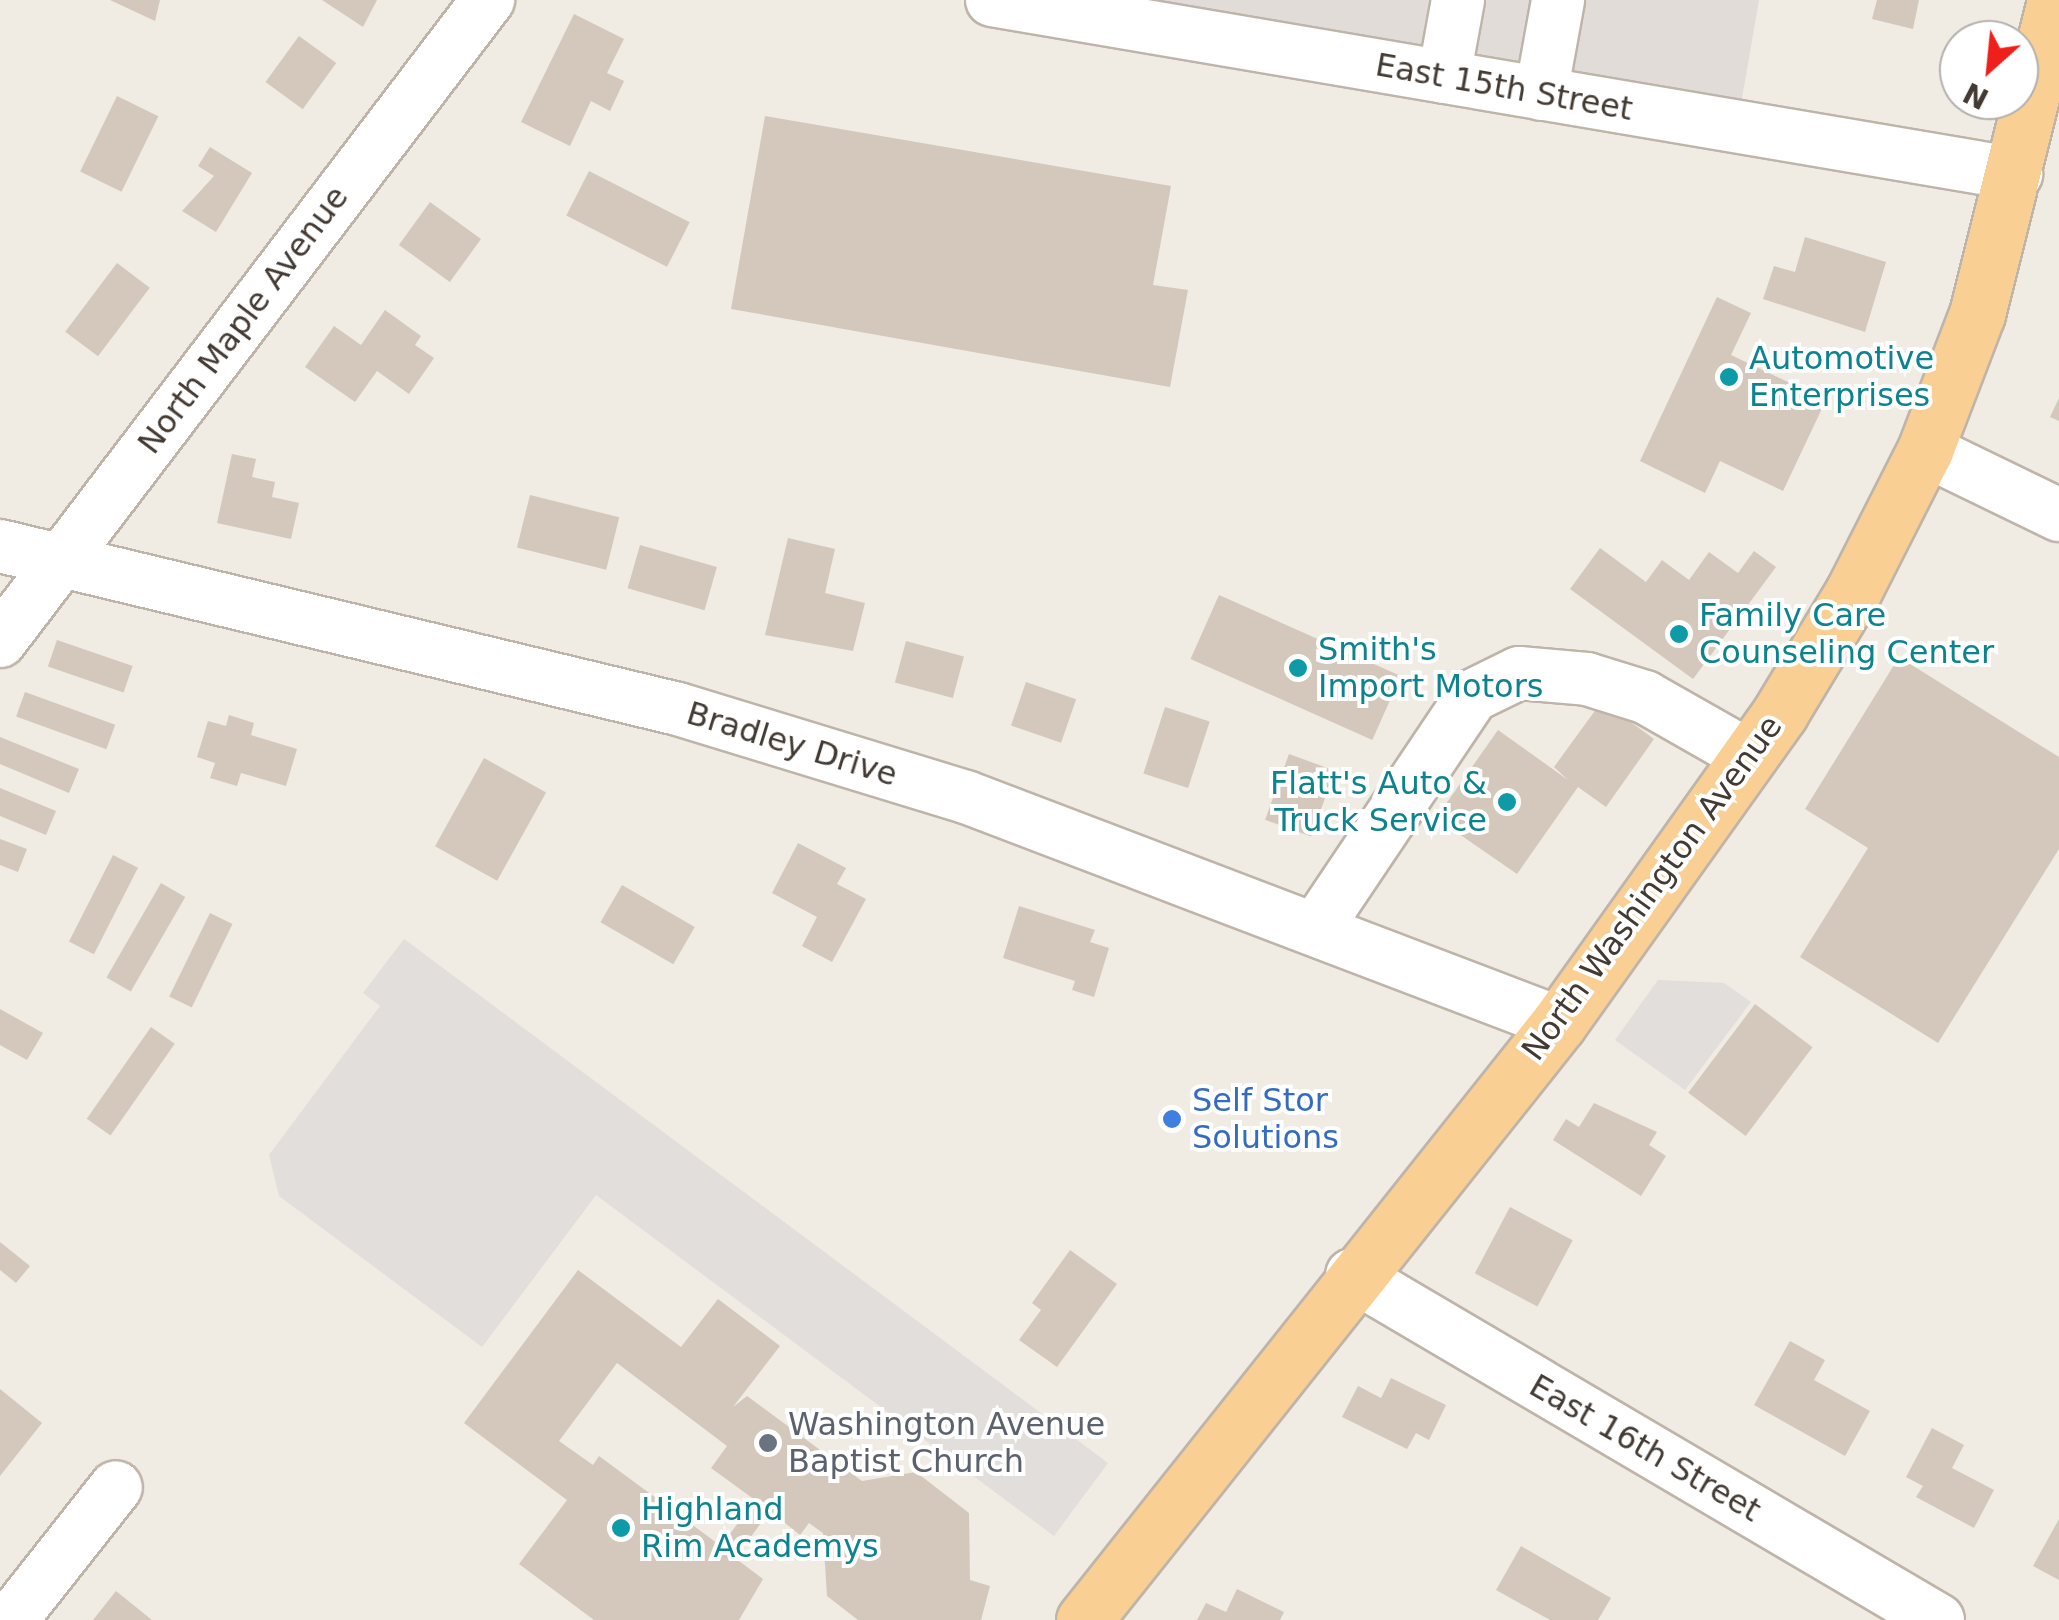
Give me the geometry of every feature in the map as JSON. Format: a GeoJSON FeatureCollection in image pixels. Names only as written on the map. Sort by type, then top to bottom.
{"type":"FeatureCollection","features":[{"type":"Feature","properties":{"kind":"main road","name":"North Washington Avenue"},"geometry":{"type":"LineString","coordinates":[[1084,1620],[1352,1275],[1559,1023],[1750,756],[1853,592],[1925,450],[1977,314],[2016,174],[2055,0]]}},
{"type":"Feature","properties":{"kind":"street","name":"North Maple Avenue"},"geometry":{"type":"LineString","coordinates":[[0,642],[488,0]]}},
{"type":"Feature","properties":{"kind":"street","name":"East 15th Street"},"geometry":{"type":"LineString","coordinates":[[992,0],[2016,174]]}},
{"type":"Feature","properties":{"kind":"street"},"geometry":{"type":"LineString","coordinates":[[1444,77],[1458,0]]}},
{"type":"Feature","properties":{"kind":"street"},"geometry":{"type":"LineString","coordinates":[[1541,94],[1558,0]]}},
{"type":"Feature","properties":{"kind":"street"},"geometry":{"type":"LineString","coordinates":[[1925,450],[2059,515]]}},
{"type":"Feature","properties":{"kind":"street","name":"Bradley Drive"},"geometry":{"type":"LineString","coordinates":[[0,546],[678,710],[966,797],[1318,926],[1559,1023]]}},
{"type":"Feature","properties":{"kind":"street"},"geometry":{"type":"LineString","coordinates":[[1318,926],[1472,696],[1519,674],[1588,678],[1645,696],[1750,756]]}},
{"type":"Feature","properties":{"kind":"street","name":"East 16th Street"},"geometry":{"type":"LineString","coordinates":[[1352,1275],[1938,1620]]}},
{"type":"Feature","properties":{"kind":"street"},"geometry":{"type":"LineString","coordinates":[[11,1620],[116,1487]]}},
{"type":"Feature","properties":{"kind":"shaded area"},"geometry":{"type":"Polygon","coordinates":[[[1138,0],[1759,0],[1741,104],[1138,0]]]}},
{"type":"Feature","properties":{"kind":"shaded area"},"geometry":{"type":"Polygon","coordinates":[[[404,939],[1108,1463],[1054,1536],[596,1195],[482,1347],[279,1196],[269,1155],[380,1006],[363,993],[404,939]]]}},
{"type":"Feature","properties":{"kind":"shaded area"},"geometry":{"type":"Polygon","coordinates":[[[1658,980],[1724,983],[1751,1002],[1685,1090],[1615,1040],[1658,980]]]}},
{"type":"Feature","properties":{"kind":"building"},"geometry":{"type":"Polygon","coordinates":[[[110,0],[160,0],[155,21],[110,0]]]}},
{"type":"Feature","properties":{"kind":"building"},"geometry":{"type":"Polygon","coordinates":[[[322,0],[377,0],[363,27],[322,0]]]}},
{"type":"Feature","properties":{"kind":"building"},"geometry":{"type":"Polygon","coordinates":[[[1877,0],[1919,0],[1913,29],[1872,19],[1877,0]]]}},
{"type":"Feature","properties":{"kind":"building"},"geometry":{"type":"Polygon","coordinates":[[[574,14],[624,39],[607,73],[624,81],[610,111],[591,101],[570,146],[521,122],[574,14]]]}},
{"type":"Feature","properties":{"kind":"building"},"geometry":{"type":"Polygon","coordinates":[[[299,36],[336,63],[303,109],[265,82],[299,36]]]}},
{"type":"Feature","properties":{"kind":"building"},"geometry":{"type":"Polygon","coordinates":[[[117,96],[158,116],[122,192],[80,171],[117,96]]]}},
{"type":"Feature","properties":{"kind":"building"},"geometry":{"type":"Polygon","coordinates":[[[765,116],[1171,186],[1153,285],[1188,290],[1170,387],[731,309],[765,116]]]}},
{"type":"Feature","properties":{"kind":"building"},"geometry":{"type":"Polygon","coordinates":[[[210,147],[252,173],[216,232],[182,211],[214,176],[198,166],[210,147]]]}},
{"type":"Feature","properties":{"kind":"building"},"geometry":{"type":"Polygon","coordinates":[[[589,171],[690,222],[667,267],[566,216],[589,171]]]}},
{"type":"Feature","properties":{"kind":"building"},"geometry":{"type":"Polygon","coordinates":[[[430,202],[481,239],[450,282],[399,245],[430,202]]]}},
{"type":"Feature","properties":{"kind":"building"},"geometry":{"type":"Polygon","coordinates":[[[1805,237],[1886,262],[1865,332],[1763,299],[1774,266],[1795,272],[1805,237]]]}},
{"type":"Feature","properties":{"kind":"building"},"geometry":{"type":"Polygon","coordinates":[[[117,263],[150,288],[98,356],[65,332],[117,263]]]}},
{"type":"Feature","properties":{"kind":"building","name":"Automotive Enterprises"},"geometry":{"type":"Polygon","coordinates":[[[1717,297],[1751,313],[1731,355],[1826,400],[1783,491],[1720,461],[1705,493],[1640,461],[1717,297]]]}},
{"type":"Feature","properties":{"kind":"building"},"geometry":{"type":"Polygon","coordinates":[[[385,310],[421,336],[415,345],[434,358],[409,394],[377,371],[355,402],[305,367],[334,326],[361,345],[385,310]]]}},
{"type":"Feature","properties":{"kind":"building"},"geometry":{"type":"Polygon","coordinates":[[[2059,398],[2059,421],[2050,417],[2059,398]]]}},
{"type":"Feature","properties":{"kind":"building"},"geometry":{"type":"Polygon","coordinates":[[[232,454],[256,459],[252,477],[275,482],[272,497],[299,503],[291,539],[217,523],[232,454]]]}},
{"type":"Feature","properties":{"kind":"building"},"geometry":{"type":"Polygon","coordinates":[[[530,495],[619,517],[606,570],[517,547],[530,495]]]}},
{"type":"Feature","properties":{"kind":"building"},"geometry":{"type":"Polygon","coordinates":[[[788,538],[835,549],[825,593],[865,603],[853,651],[765,635],[788,538]]]}},
{"type":"Feature","properties":{"kind":"building"},"geometry":{"type":"Polygon","coordinates":[[[640,545],[717,567],[704,610],[628,588],[640,545]]]}},
{"type":"Feature","properties":{"kind":"building","name":"Family Care Counseling Center"},"geometry":{"type":"Polygon","coordinates":[[[1600,548],[1646,582],[1662,560],[1689,580],[1709,552],[1738,573],[1754,551],[1776,567],[1693,679],[1570,589],[1600,548]]]}},
{"type":"Feature","properties":{"kind":"building","name":"Smith's Import Motors"},"geometry":{"type":"Polygon","coordinates":[[[1219,595],[1401,676],[1372,740],[1191,659],[1219,595]]]}},
{"type":"Feature","properties":{"kind":"building"},"geometry":{"type":"Polygon","coordinates":[[[57,640],[133,666],[124,693],[48,666],[57,640]]]}},
{"type":"Feature","properties":{"kind":"building"},"geometry":{"type":"Polygon","coordinates":[[[906,641],[964,657],[953,698],[895,683],[906,641]]]}},
{"type":"Feature","properties":{"kind":"building"},"geometry":{"type":"Polygon","coordinates":[[[1899,657],[2059,757],[2059,849],[1938,1043],[1800,957],[1868,848],[1805,809],[1899,657]]]}},
{"type":"Feature","properties":{"kind":"building"},"geometry":{"type":"Polygon","coordinates":[[[1026,682],[1076,699],[1061,743],[1011,725],[1026,682]]]}},
{"type":"Feature","properties":{"kind":"building"},"geometry":{"type":"Polygon","coordinates":[[[25,692],[115,725],[106,749],[16,716],[25,692]]]}},
{"type":"Feature","properties":{"kind":"building","name":"Flatt's Auto & Truck Service"},"geometry":{"type":"Polygon","coordinates":[[[1602,701],[1654,739],[1606,807],[1578,787],[1517,874],[1436,818],[1498,730],[1568,780],[1554,767],[1602,701]]]}},
{"type":"Feature","properties":{"kind":"building"},"geometry":{"type":"Polygon","coordinates":[[[1165,707],[1210,722],[1188,788],[1143,774],[1165,707]]]}},
{"type":"Feature","properties":{"kind":"building"},"geometry":{"type":"Polygon","coordinates":[[[229,715],[254,723],[251,735],[297,749],[286,786],[241,773],[237,786],[210,778],[215,763],[197,757],[208,721],[226,726],[229,715]]]}},
{"type":"Feature","properties":{"kind":"building"},"geometry":{"type":"Polygon","coordinates":[[[0,737],[79,769],[69,793],[0,764],[0,737]]]}},
{"type":"Feature","properties":{"kind":"building"},"geometry":{"type":"Polygon","coordinates":[[[1289,754],[1335,771],[1311,837],[1265,820],[1289,754]]]}},
{"type":"Feature","properties":{"kind":"building"},"geometry":{"type":"Polygon","coordinates":[[[484,758],[546,792],[497,881],[435,846],[484,758]]]}},
{"type":"Feature","properties":{"kind":"building"},"geometry":{"type":"Polygon","coordinates":[[[0,788],[56,811],[46,835],[0,816],[0,788]]]}},
{"type":"Feature","properties":{"kind":"building"},"geometry":{"type":"Polygon","coordinates":[[[0,839],[27,849],[18,872],[0,865],[0,839]]]}},
{"type":"Feature","properties":{"kind":"building"},"geometry":{"type":"Polygon","coordinates":[[[798,843],[846,868],[837,884],[866,899],[832,962],[802,946],[817,917],[772,893],[798,843]]]}},
{"type":"Feature","properties":{"kind":"building"},"geometry":{"type":"Polygon","coordinates":[[[113,855],[138,868],[94,954],[69,941],[113,855]]]}},
{"type":"Feature","properties":{"kind":"building"},"geometry":{"type":"Polygon","coordinates":[[[161,883],[185,897],[131,991],[106,977],[161,883]]]}},
{"type":"Feature","properties":{"kind":"building"},"geometry":{"type":"Polygon","coordinates":[[[622,885],[695,927],[673,964],[600,922],[622,885]]]}},
{"type":"Feature","properties":{"kind":"building"},"geometry":{"type":"Polygon","coordinates":[[[1019,906],[1095,930],[1090,942],[1109,948],[1094,997],[1072,990],[1075,981],[1003,958],[1019,906]]]}},
{"type":"Feature","properties":{"kind":"building"},"geometry":{"type":"Polygon","coordinates":[[[210,913],[232,924],[192,1008],[169,997],[210,913]]]}},
{"type":"Feature","properties":{"kind":"building"},"geometry":{"type":"Polygon","coordinates":[[[1755,1004],[1813,1047],[1746,1136],[1688,1093],[1755,1004]]]}},
{"type":"Feature","properties":{"kind":"building"},"geometry":{"type":"Polygon","coordinates":[[[0,1009],[43,1033],[27,1060],[0,1045],[0,1009]]]}},
{"type":"Feature","properties":{"kind":"building"},"geometry":{"type":"Polygon","coordinates":[[[151,1027],[175,1044],[111,1135],[87,1119],[151,1027]]]}},
{"type":"Feature","properties":{"kind":"building"},"geometry":{"type":"Polygon","coordinates":[[[1594,1103],[1657,1132],[1649,1145],[1666,1156],[1641,1196],[1553,1140],[1566,1119],[1579,1127],[1594,1103]]]}},
{"type":"Feature","properties":{"kind":"building"},"geometry":{"type":"Polygon","coordinates":[[[1510,1207],[1573,1240],[1537,1307],[1475,1273],[1510,1207]]]}},
{"type":"Feature","properties":{"kind":"building"},"geometry":{"type":"Polygon","coordinates":[[[0,1242],[30,1266],[16,1283],[0,1270],[0,1242]]]}},
{"type":"Feature","properties":{"kind":"building"},"geometry":{"type":"Polygon","coordinates":[[[1070,1250],[1117,1284],[1057,1367],[1019,1340],[1041,1310],[1032,1303],[1070,1250]]]}},
{"type":"Feature","properties":{"kind":"building","name":"Washington Avenue Baptist Church"},"geometry":{"type":"Polygon","coordinates":[[[578,1270],[681,1347],[718,1299],[780,1346],[733,1407],[747,1396],[862,1481],[916,1472],[969,1513],[970,1580],[990,1586],[981,1620],[858,1620],[827,1596],[823,1533],[809,1523],[800,1535],[770,1511],[735,1558],[763,1579],[739,1620],[594,1620],[519,1564],[567,1500],[464,1423],[578,1270]],[[617,1363],[559,1441],[593,1465],[599,1456],[721,1546],[755,1500],[711,1468],[727,1446],[617,1363]]]}},
{"type":"Feature","properties":{"kind":"building"},"geometry":{"type":"Polygon","coordinates":[[[1790,1341],[1825,1360],[1814,1380],[1870,1411],[1845,1456],[1754,1405],[1790,1341]]]}},
{"type":"Feature","properties":{"kind":"building"},"geometry":{"type":"Polygon","coordinates":[[[1391,1378],[1446,1405],[1429,1440],[1416,1433],[1407,1449],[1342,1417],[1358,1386],[1381,1398],[1391,1378]]]}},
{"type":"Feature","properties":{"kind":"building"},"geometry":{"type":"Polygon","coordinates":[[[0,1389],[42,1423],[0,1476],[0,1389]]]}},
{"type":"Feature","properties":{"kind":"building"},"geometry":{"type":"Polygon","coordinates":[[[1932,1428],[1964,1445],[1952,1468],[1994,1490],[1974,1528],[1916,1497],[1923,1486],[1906,1477],[1932,1428]]]}},
{"type":"Feature","properties":{"kind":"building"},"geometry":{"type":"Polygon","coordinates":[[[2059,1519],[2059,1580],[2033,1566],[2059,1519]]]}},
{"type":"Feature","properties":{"kind":"building"},"geometry":{"type":"Polygon","coordinates":[[[1521,1546],[1611,1598],[1598,1620],[1550,1620],[1496,1590],[1521,1546]]]}},
{"type":"Feature","properties":{"kind":"building"},"geometry":{"type":"Polygon","coordinates":[[[1237,1589],[1284,1612],[1280,1620],[1197,1620],[1206,1603],[1226,1612],[1237,1589]]]}},
{"type":"Feature","properties":{"kind":"building"},"geometry":{"type":"Polygon","coordinates":[[[116,1591],[152,1620],[93,1620],[116,1591]]]}},
{"type":"Feature","properties":{"kind":"place","name":"Automotive Enterprises"},"geometry":{"type":"Point","coordinates":[1729,377]}},
{"type":"Feature","properties":{"kind":"place","name":"Family Care Counseling Center"},"geometry":{"type":"Point","coordinates":[1679,634]}},
{"type":"Feature","properties":{"kind":"place","name":"Smith's Import Motors"},"geometry":{"type":"Point","coordinates":[1298,668]}},
{"type":"Feature","properties":{"kind":"place","name":"Flatt's Auto & Truck Service"},"geometry":{"type":"Point","coordinates":[1507,802]}},
{"type":"Feature","properties":{"kind":"place","name":"Self Stor Solutions"},"geometry":{"type":"Point","coordinates":[1172,1119]}},
{"type":"Feature","properties":{"kind":"place","name":"Washington Avenue Baptist Church"},"geometry":{"type":"Point","coordinates":[768,1443]}},
{"type":"Feature","properties":{"kind":"place","name":"Highland Rim Academys"},"geometry":{"type":"Point","coordinates":[621,1528]}}]}
